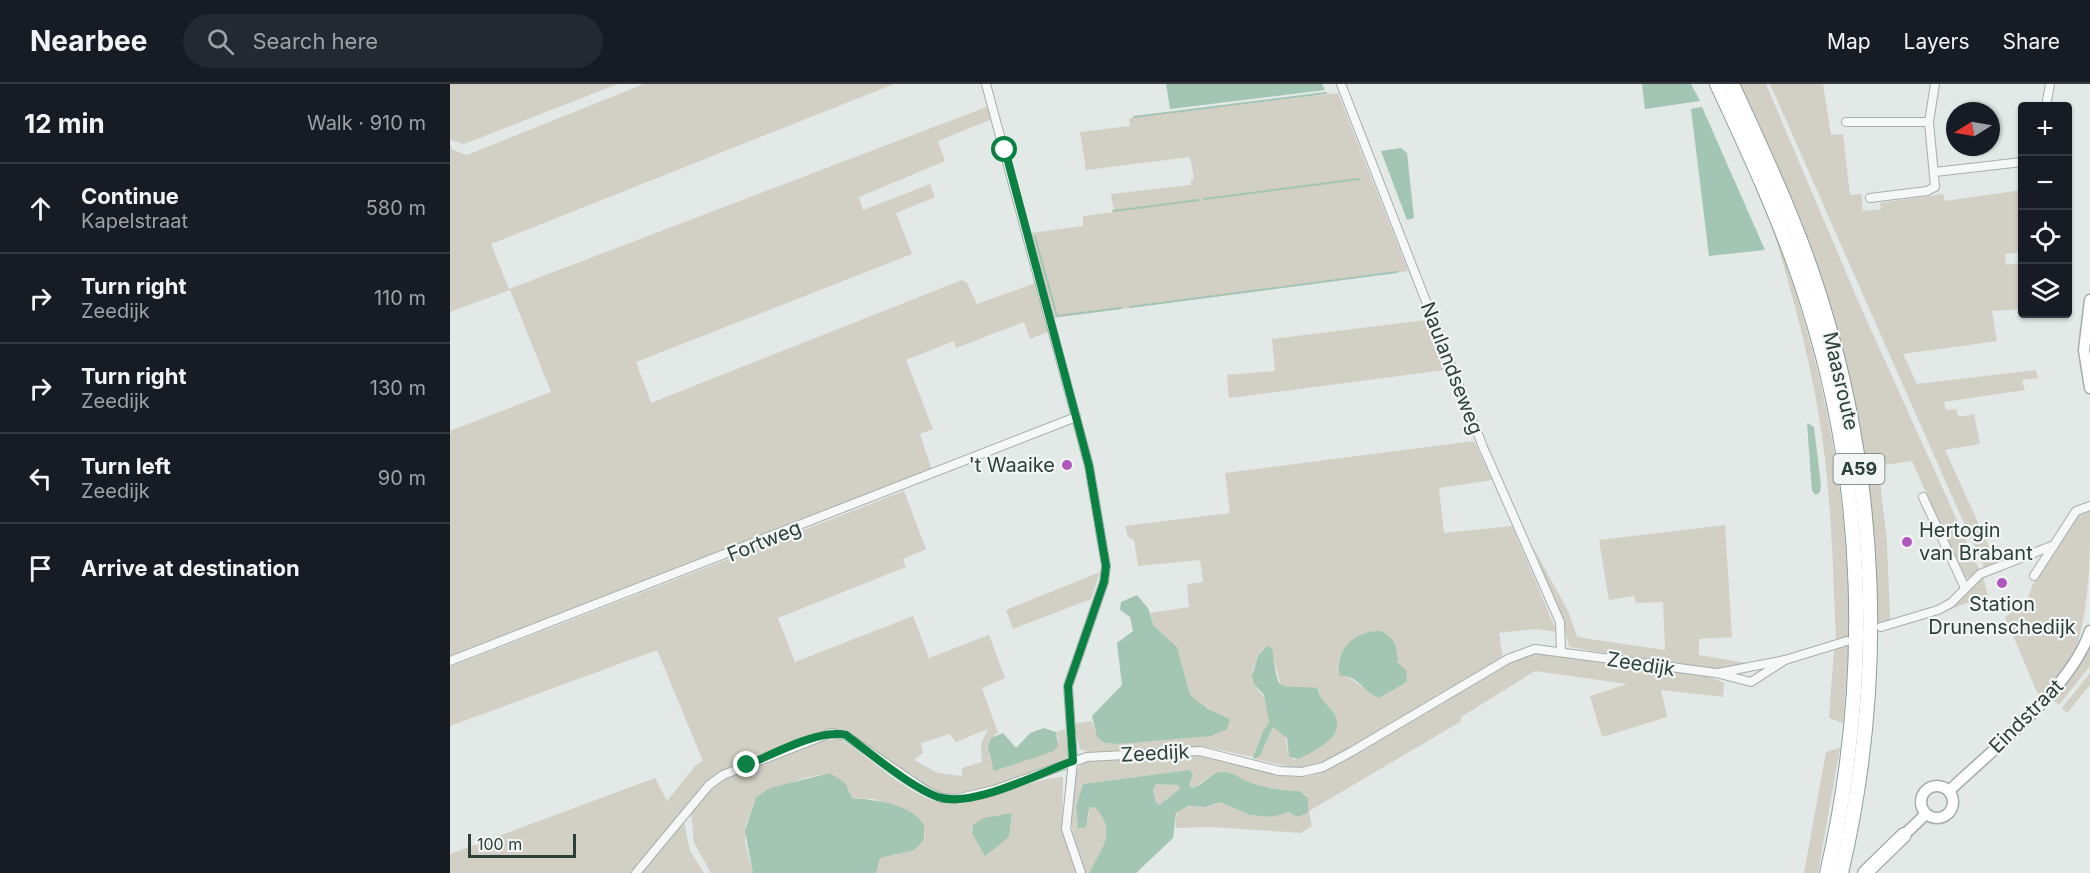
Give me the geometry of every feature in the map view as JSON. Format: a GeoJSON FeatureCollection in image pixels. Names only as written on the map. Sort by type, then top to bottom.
{"type":"FeatureCollection","features":[{"type":"Feature","properties":{"kind":"highway","name":"Maasroute"},"geometry":{"type":"LineString","coordinates":[[1717,84],[1768,195],[1807,301],[1829,382],[1850,499],[1856,592],[1854,684],[1847,770],[1827,873]]}},
{"type":"Feature","properties":{"kind":"highway","name":"Maasroute"},"geometry":{"type":"LineString","coordinates":[[1731,84],[1780,190],[1820,297],[1847,400],[1859,464],[1868,550],[1870,681],[1862,771],[1841,873]]}},
{"type":"Feature","properties":{"kind":"highway"},"geometry":{"type":"LineString","coordinates":[[1865,873],[1904,835]]}},
{"type":"Feature","properties":{"kind":"highway"},"geometry":{"type":"LineString","coordinates":[[1879,873],[1904,835]]}},
{"type":"Feature","properties":{"kind":"main road"},"geometry":{"type":"LineString","coordinates":[[2090,300],[2084,350],[2090,388]]}},
{"type":"Feature","properties":{"kind":"main road","name":"Eindstraat"},"geometry":{"type":"LineString","coordinates":[[1949,791],[2062,681],[2081,654],[2090,631]]}},
{"type":"Feature","properties":{"kind":"main road"},"geometry":{"type":"LineString","coordinates":[[1939,786],[1949,791],[1954,802],[1950,813],[1935,819],[1926,814],[1921,803],[1928,789],[1939,786]]}},
{"type":"Feature","properties":{"kind":"main road"},"geometry":{"type":"LineString","coordinates":[[1904,835],[1926,814]]}},
{"type":"Feature","properties":{"kind":"street"},"geometry":{"type":"LineString","coordinates":[[986,84],[1089,466],[1106,566],[1104,582],[1068,686],[1073,761],[1066,829],[1081,873]]}},
{"type":"Feature","properties":{"kind":"street","name":"Naulandseweg"},"geometry":{"type":"LineString","coordinates":[[1341,84],[1483,447],[1560,622],[1562,651]]}},
{"type":"Feature","properties":{"kind":"street"},"geometry":{"type":"LineString","coordinates":[[1870,198],[1935,188],[1929,122],[1935,84]]}},
{"type":"Feature","properties":{"kind":"street"},"geometry":{"type":"LineString","coordinates":[[2047,102],[2050,84]]}},
{"type":"Feature","properties":{"kind":"street"},"geometry":{"type":"LineString","coordinates":[[1846,122],[1929,122]]}},
{"type":"Feature","properties":{"kind":"street"},"geometry":{"type":"LineString","coordinates":[[1935,172],[2018,162]]}},
{"type":"Feature","properties":{"kind":"street","name":"Fortweg"},"geometry":{"type":"LineString","coordinates":[[450,661],[1076,417]]}},
{"type":"Feature","properties":{"kind":"street"},"geometry":{"type":"LineString","coordinates":[[1923,497],[1965,588]]}},
{"type":"Feature","properties":{"kind":"street"},"geometry":{"type":"LineString","coordinates":[[2034,576],[2076,511],[2090,506]]}},
{"type":"Feature","properties":{"kind":"street"},"geometry":{"type":"LineString","coordinates":[[1881,627],[1938,610],[1952,603],[1980,574],[2054,545]]}},
{"type":"Feature","properties":{"kind":"street","name":"Zeedijk"},"geometry":{"type":"LineString","coordinates":[[1716,673],[1785,660],[1847,641]]}},
{"type":"Feature","properties":{"kind":"street","name":"Zeedijk"},"geometry":{"type":"LineString","coordinates":[[636,873],[709,786],[723,775],[824,734],[846,735],[925,790],[948,798],[994,790],[1087,757],[1200,751],[1280,771],[1313,770],[1351,752],[1515,655],[1535,649],[1716,673],[1751,682],[1785,660]]}},
{"type":"Feature","properties":{"kind":"shaded area"},"geometry":{"type":"Polygon","coordinates":[[[450,84],[618,84],[464,144],[450,140],[450,84]]]}},
{"type":"Feature","properties":{"kind":"shaded area"},"geometry":{"type":"Polygon","coordinates":[[[644,84],[894,84],[491,244],[509,289],[989,106],[992,119],[938,141],[945,161],[859,197],[863,210],[930,184],[935,197],[896,213],[912,254],[636,362],[651,403],[962,280],[967,283],[977,304],[1035,283],[1048,332],[1030,339],[1024,322],[956,348],[954,341],[906,360],[933,429],[920,434],[932,471],[450,656],[450,431],[551,392],[510,290],[450,312],[450,144],[453,150],[467,155],[644,84]]]}},
{"type":"Feature","properties":{"kind":"shaded area"},"geometry":{"type":"Polygon","coordinates":[[[1166,84],[1322,84],[1325,90],[1170,109],[1166,84]]]}},
{"type":"Feature","properties":{"kind":"shaded area"},"geometry":{"type":"Polygon","coordinates":[[[1642,84],[1691,84],[1700,101],[1645,109],[1642,84]]]}},
{"type":"Feature","properties":{"kind":"shaded area"},"geometry":{"type":"Polygon","coordinates":[[[1740,84],[1766,84],[1862,310],[1980,571],[1970,578],[1963,577],[1912,461],[1878,466],[1887,541],[1890,620],[1876,624],[1875,575],[1866,478],[1850,383],[1825,289],[1809,243],[1740,84]]]}},
{"type":"Feature","properties":{"kind":"shaded area"},"geometry":{"type":"Polygon","coordinates":[[[1770,84],[1823,84],[1831,135],[1843,134],[1850,195],[1861,194],[1863,211],[1881,209],[1880,203],[1943,194],[1945,201],[2018,191],[2018,252],[2005,254],[2006,265],[2018,264],[2018,309],[1992,311],[1997,341],[1903,354],[1917,384],[2036,370],[2038,378],[2022,380],[2025,390],[1944,402],[1946,410],[1956,409],[1958,417],[1974,414],[1980,444],[1945,450],[1997,564],[1985,569],[1770,84]]]}},
{"type":"Feature","properties":{"kind":"shaded area"},"geometry":{"type":"Polygon","coordinates":[[[1338,93],[1408,271],[1054,318],[1031,233],[1083,226],[1083,216],[1114,212],[1111,194],[1191,185],[1191,180],[1194,179],[1190,157],[1086,170],[1080,132],[1130,126],[1129,119],[1134,117],[1338,93]]]}},
{"type":"Feature","properties":{"kind":"shaded area"},"geometry":{"type":"Polygon","coordinates":[[[1702,107],[1765,250],[1709,256],[1691,109],[1702,107]]]}},
{"type":"Feature","properties":{"kind":"shaded area"},"geometry":{"type":"Polygon","coordinates":[[[1401,148],[1407,153],[1414,218],[1407,220],[1381,151],[1401,148]]]}},
{"type":"Feature","properties":{"kind":"shaded area"},"geometry":{"type":"Polygon","coordinates":[[[1770,219],[1804,321],[1818,372],[1838,475],[1848,581],[1849,635],[1836,642],[1830,513],[1818,409],[1800,327],[1770,219]]]}},
{"type":"Feature","properties":{"kind":"shaded area"},"geometry":{"type":"Polygon","coordinates":[[[1426,320],[1445,370],[1229,398],[1227,375],[1275,371],[1272,339],[1426,320]]]}},
{"type":"Feature","properties":{"kind":"shaded area"},"geometry":{"type":"Polygon","coordinates":[[[1807,423],[1814,427],[1821,486],[1820,492],[1816,495],[1812,491],[1807,423]]]}},
{"type":"Feature","properties":{"kind":"shaded area"},"geometry":{"type":"Polygon","coordinates":[[[1474,441],[1492,480],[1439,488],[1444,533],[1512,526],[1557,632],[1536,629],[1499,633],[1503,659],[1321,764],[1312,767],[1287,766],[1254,759],[1260,756],[1273,727],[1285,735],[1289,757],[1295,760],[1326,743],[1337,730],[1317,688],[1287,689],[1281,686],[1274,659],[1267,646],[1258,656],[1252,672],[1257,689],[1266,699],[1269,722],[1253,757],[1210,748],[1191,747],[1091,753],[1080,749],[1073,724],[1092,721],[1103,741],[1117,744],[1187,736],[1198,737],[1226,717],[1208,709],[1190,695],[1177,647],[1154,626],[1150,613],[1189,607],[1187,584],[1203,582],[1200,560],[1138,566],[1134,540],[1128,537],[1125,526],[1230,513],[1225,473],[1474,441]],[[1366,633],[1349,643],[1342,652],[1339,671],[1379,698],[1407,682],[1403,668],[1398,666],[1396,659],[1366,633]]]}},
{"type":"Feature","properties":{"kind":"shaded area"},"geometry":{"type":"Polygon","coordinates":[[[904,491],[926,549],[903,559],[906,567],[778,618],[795,662],[913,616],[929,658],[989,635],[1005,678],[982,688],[998,733],[994,735],[989,758],[1059,740],[1056,732],[1065,729],[1068,756],[1066,762],[956,797],[931,792],[845,734],[821,732],[715,774],[631,873],[450,873],[450,854],[655,778],[667,801],[696,765],[703,761],[657,650],[450,726],[450,667],[904,491]],[[988,729],[956,742],[950,734],[921,743],[923,753],[914,760],[938,773],[962,776],[962,768],[982,762],[981,744],[988,729]]]}},
{"type":"Feature","properties":{"kind":"shaded area"},"geometry":{"type":"Polygon","coordinates":[[[2090,510],[2089,571],[2081,631],[2068,668],[2040,699],[2005,617],[2027,601],[2035,578],[2076,514],[2090,510]]]}},
{"type":"Feature","properties":{"kind":"shaded area"},"geometry":{"type":"Polygon","coordinates":[[[1725,525],[1732,637],[1699,639],[1699,655],[1746,663],[1710,670],[1569,647],[1562,618],[1533,547],[1568,611],[1577,637],[1665,650],[1663,602],[1636,603],[1634,596],[1609,600],[1599,540],[1725,525]]]}},
{"type":"Feature","properties":{"kind":"shaded area"},"geometry":{"type":"Polygon","coordinates":[[[1100,572],[1091,599],[1013,629],[1006,610],[1100,572]]]}},
{"type":"Feature","properties":{"kind":"shaded area"},"geometry":{"type":"Polygon","coordinates":[[[1983,577],[1988,595],[1941,613],[1942,611],[1983,577]]]}},
{"type":"Feature","properties":{"kind":"shaded area"},"geometry":{"type":"Polygon","coordinates":[[[1137,595],[1148,608],[1154,626],[1177,647],[1190,695],[1208,709],[1230,719],[1227,729],[1211,736],[1117,744],[1105,743],[1097,737],[1092,716],[1122,685],[1117,643],[1133,631],[1130,617],[1120,610],[1121,602],[1137,595]]]}},
{"type":"Feature","properties":{"kind":"shaded area"},"geometry":{"type":"Polygon","coordinates":[[[1380,631],[1392,639],[1397,652],[1397,662],[1406,670],[1407,682],[1379,698],[1351,678],[1340,676],[1339,667],[1343,650],[1354,638],[1380,631]]]}},
{"type":"Feature","properties":{"kind":"shaded area"},"geometry":{"type":"Polygon","coordinates":[[[1849,644],[1843,723],[1829,718],[1834,650],[1849,644]]]}},
{"type":"Feature","properties":{"kind":"shaded area"},"geometry":{"type":"Polygon","coordinates":[[[2090,644],[2090,666],[2059,705],[2051,698],[2073,675],[2090,644]]]}},
{"type":"Feature","properties":{"kind":"shaded area"},"geometry":{"type":"Polygon","coordinates":[[[1267,646],[1272,648],[1278,681],[1286,686],[1317,688],[1337,721],[1337,728],[1328,741],[1298,759],[1289,757],[1287,738],[1273,727],[1260,756],[1254,759],[1253,757],[1269,722],[1264,695],[1254,684],[1252,676],[1258,656],[1267,646]]]}},
{"type":"Feature","properties":{"kind":"shaded area"},"geometry":{"type":"Polygon","coordinates":[[[1537,653],[1568,654],[1708,676],[1724,683],[1723,697],[1661,690],[1667,717],[1602,737],[1590,696],[1627,684],[1535,671],[1461,717],[1460,722],[1309,811],[1312,826],[1301,833],[1212,827],[1176,828],[1177,814],[1183,808],[1208,807],[1220,802],[1250,815],[1272,817],[1289,812],[1297,817],[1308,813],[1308,798],[1305,794],[1253,784],[1224,772],[1213,774],[1194,788],[1189,784],[1189,770],[1083,784],[1076,807],[1078,829],[1080,830],[1089,815],[1089,808],[1096,807],[1103,817],[1107,834],[1089,873],[1085,873],[1074,842],[1072,822],[1074,778],[1082,763],[1125,757],[1199,756],[1274,774],[1300,777],[1313,775],[1521,657],[1537,653]]]}},
{"type":"Feature","properties":{"kind":"shaded area"},"geometry":{"type":"Polygon","coordinates":[[[2090,673],[2090,685],[2067,713],[2062,708],[2090,673]]]}},
{"type":"Feature","properties":{"kind":"shaded area"},"geometry":{"type":"Polygon","coordinates":[[[1044,728],[1056,732],[1058,745],[1054,751],[994,771],[988,747],[991,738],[1003,733],[1016,748],[1030,733],[1044,728]]]}},
{"type":"Feature","properties":{"kind":"shaded area"},"geometry":{"type":"Polygon","coordinates":[[[838,739],[917,793],[934,801],[951,804],[970,802],[1051,778],[1063,777],[1062,829],[1076,873],[876,873],[880,858],[914,850],[924,840],[925,832],[908,811],[874,799],[852,798],[848,788],[830,773],[804,778],[756,797],[746,825],[745,842],[753,873],[711,873],[694,843],[691,812],[708,792],[726,779],[823,741],[838,739]],[[1012,813],[971,829],[985,855],[1009,837],[1012,813]]]}},
{"type":"Feature","properties":{"kind":"shaded area"},"geometry":{"type":"Polygon","coordinates":[[[1840,748],[1818,873],[1804,873],[1826,752],[1840,748]]]}},
{"type":"Feature","properties":{"kind":"shaded area"},"geometry":{"type":"Polygon","coordinates":[[[1189,770],[1193,774],[1189,784],[1192,788],[1219,772],[1224,772],[1254,784],[1300,791],[1308,798],[1308,813],[1297,817],[1289,812],[1272,817],[1250,815],[1220,802],[1206,807],[1188,806],[1176,813],[1173,838],[1136,873],[1089,873],[1102,849],[1107,833],[1102,816],[1095,807],[1089,808],[1086,827],[1078,829],[1076,807],[1083,784],[1189,770]],[[1156,784],[1153,790],[1156,802],[1159,805],[1180,789],[1178,785],[1156,784]]]}},
{"type":"Feature","properties":{"kind":"shaded area"},"geometry":{"type":"Polygon","coordinates":[[[830,773],[846,784],[852,798],[891,804],[910,812],[924,825],[924,840],[914,850],[880,858],[876,873],[753,873],[745,831],[756,797],[770,788],[830,773]]]}},
{"type":"Feature","properties":{"kind":"shaded area"},"geometry":{"type":"Polygon","coordinates":[[[1156,784],[1178,785],[1180,789],[1159,805],[1153,790],[1156,784]]]}},
{"type":"Feature","properties":{"kind":"shaded area"},"geometry":{"type":"Polygon","coordinates":[[[1012,813],[1009,837],[985,856],[972,833],[973,825],[984,818],[1012,813]]]}},
{"type":"Feature","properties":{"kind":"shaded area"},"geometry":{"type":"Polygon","coordinates":[[[684,822],[690,851],[704,873],[642,873],[684,822]]]}},
{"type":"Feature","properties":{"kind":"waterway"},"geometry":{"type":"LineString","coordinates":[[1134,117],[1326,93]]}},
{"type":"Feature","properties":{"kind":"waterway"},"geometry":{"type":"LineString","coordinates":[[1204,199],[1359,179]]}},
{"type":"Feature","properties":{"kind":"waterway"},"geometry":{"type":"LineString","coordinates":[[1113,211],[1199,200]]}},
{"type":"Feature","properties":{"kind":"waterway"},"geometry":{"type":"LineString","coordinates":[[1035,237],[1057,316],[1121,308]]}},
{"type":"Feature","properties":{"kind":"waterway"},"geometry":{"type":"LineString","coordinates":[[1130,307],[1397,272]]}},
{"type":"Feature","properties":{"kind":"place","name":"'t Waaike"},"geometry":{"type":"Point","coordinates":[1067,465]}},
{"type":"Feature","properties":{"kind":"place","name":"Hertogin van Brabant"},"geometry":{"type":"Point","coordinates":[1907,542]}},
{"type":"Feature","properties":{"kind":"place","name":"Station Drunenschedijk"},"geometry":{"type":"Point","coordinates":[2002,583]}},
{"type":"Feature","properties":{"kind":"route"},"geometry":{"type":"LineString","coordinates":[[747,765],[824,734],[846,735],[925,790],[941,798],[956,799],[994,790],[1073,761],[1068,686],[1104,582],[1106,566],[1089,466],[1005,150]]}}]}
